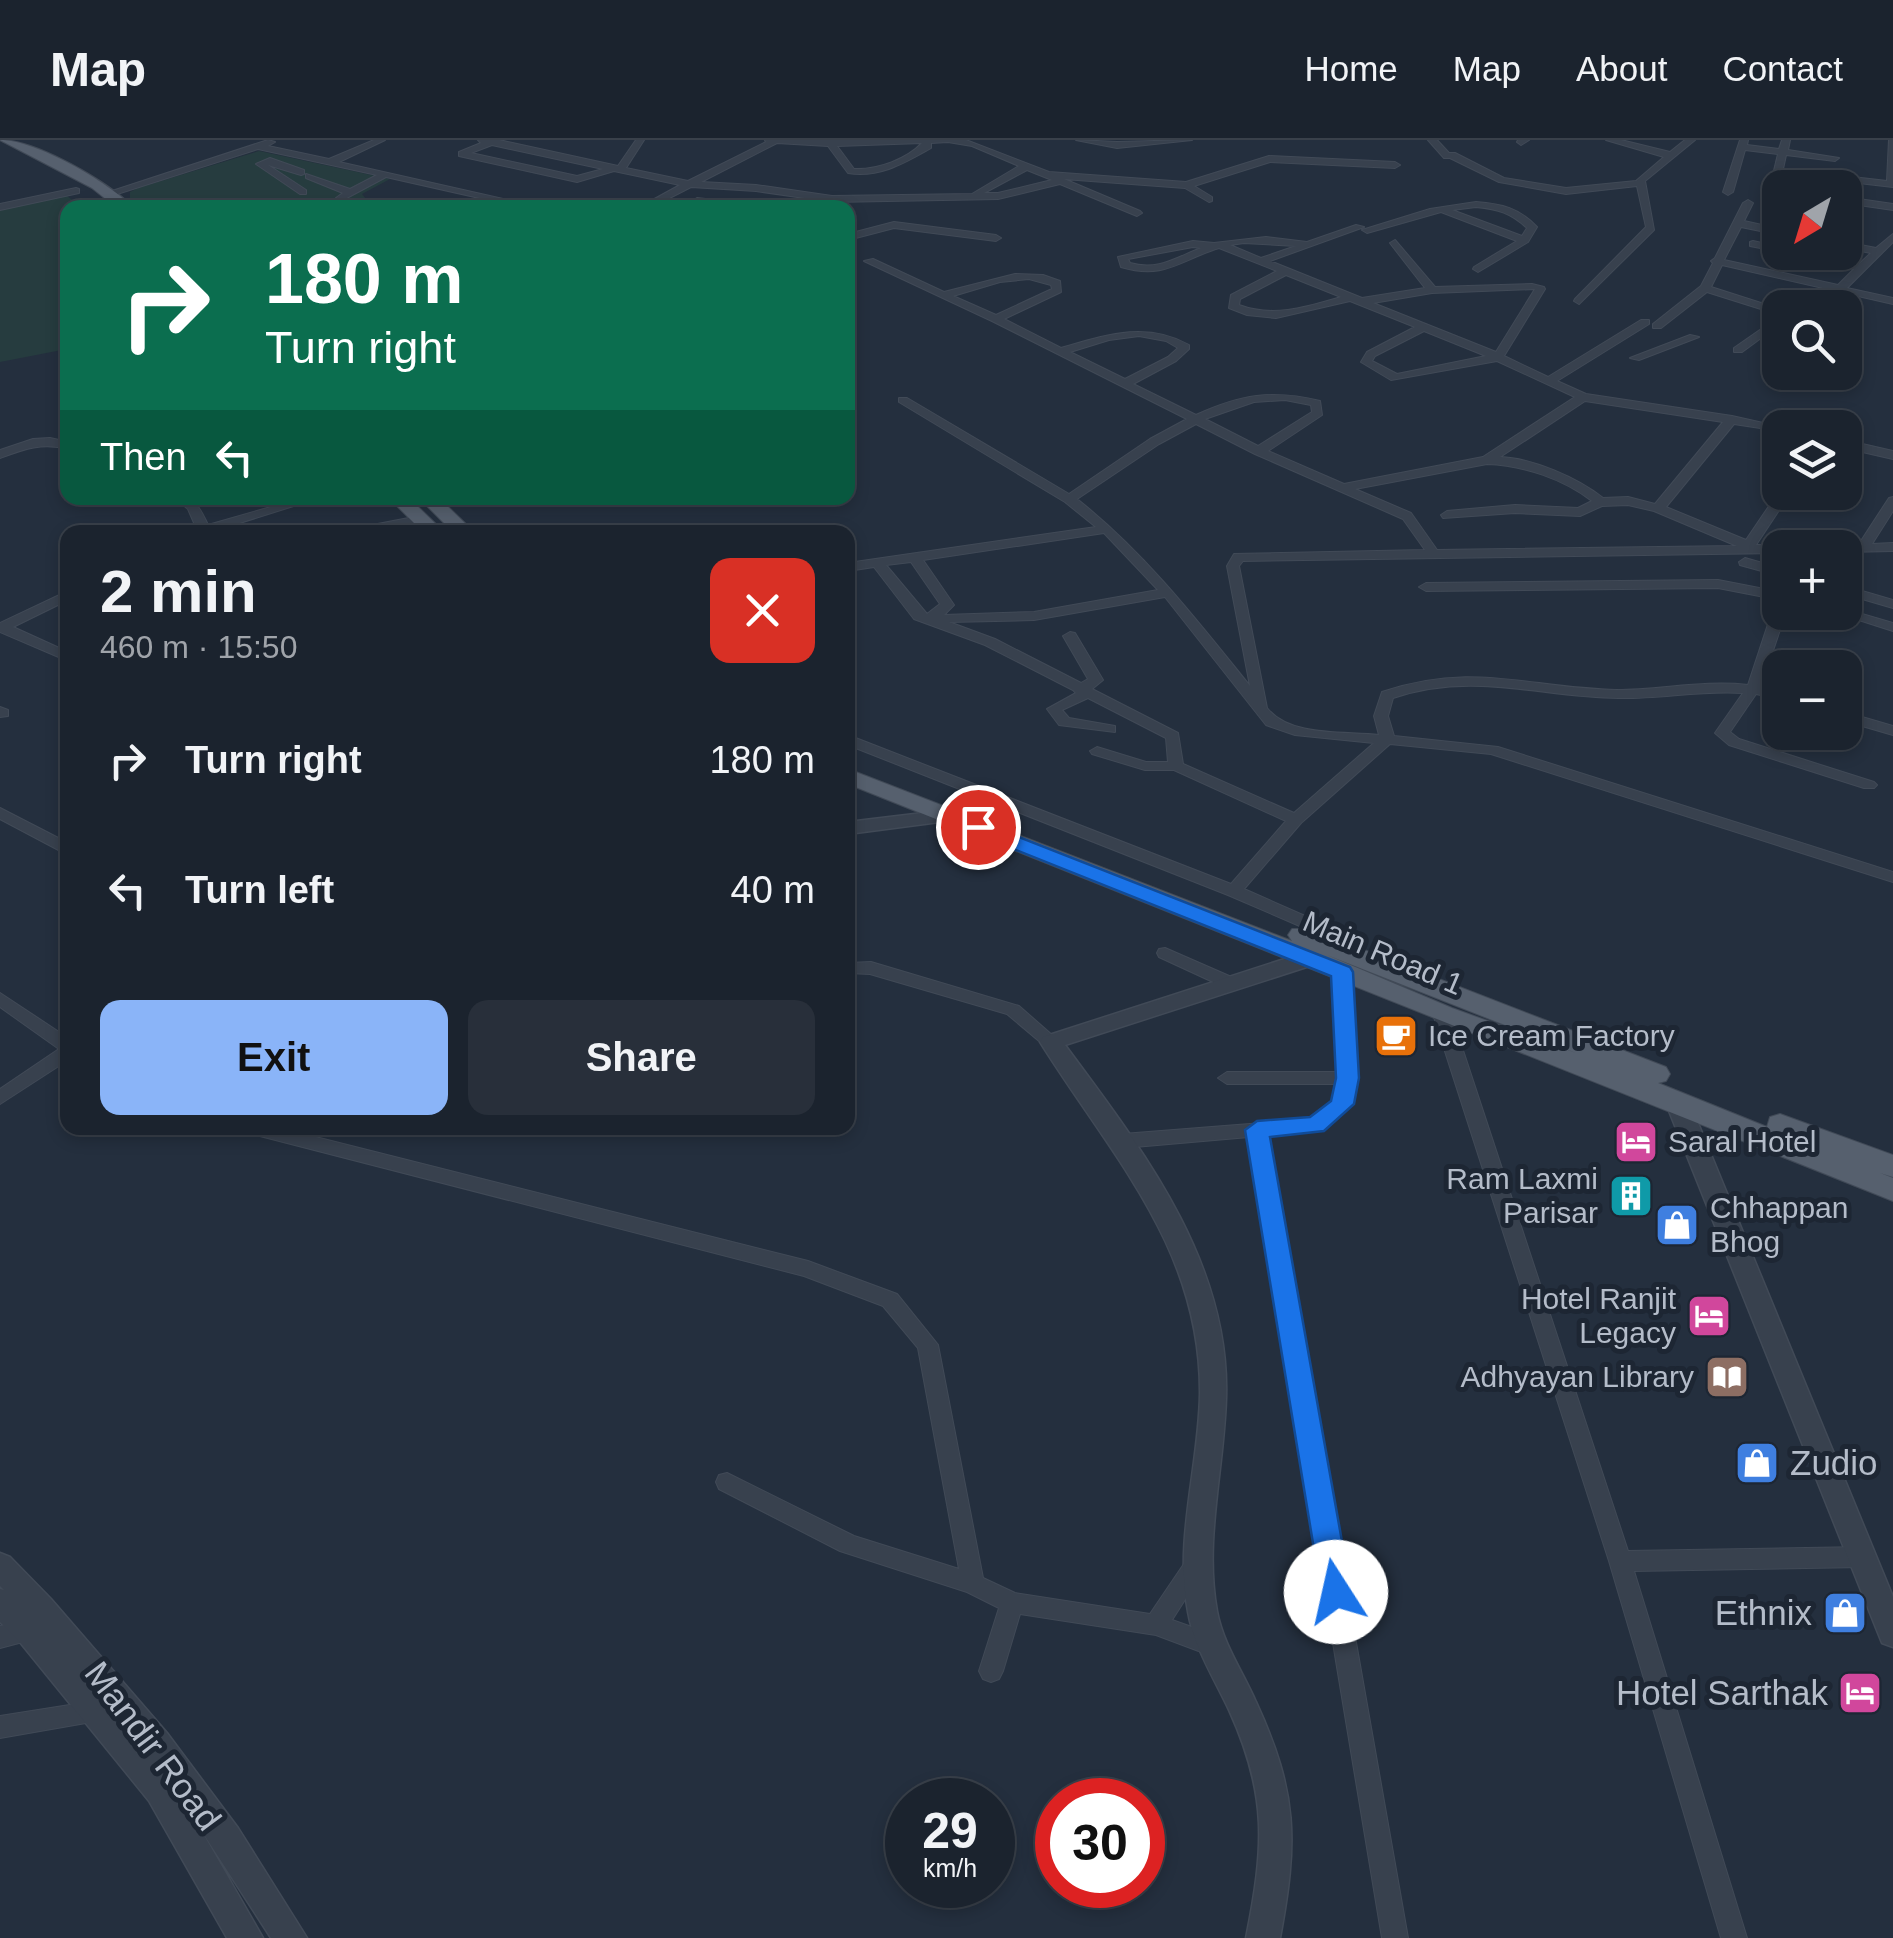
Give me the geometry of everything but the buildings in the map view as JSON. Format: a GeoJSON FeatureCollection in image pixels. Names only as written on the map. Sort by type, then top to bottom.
{"type":"FeatureCollection","features":[{"type":"Feature","properties":{"kind":"main road"},"geometry":{"type":"LineString","coordinates":[[6,140],[118,200]]}},
{"type":"Feature","properties":{"kind":"main road"},"geometry":{"type":"LineString","coordinates":[[0,153],[90,200]]}},
{"type":"Feature","properties":{"kind":"main road"},"geometry":{"type":"LineString","coordinates":[[405,505],[425,525]]}},
{"type":"Feature","properties":{"kind":"main road"},"geometry":{"type":"LineString","coordinates":[[435,505],[457,525]]}},
{"type":"Feature","properties":{"kind":"main road","name":"Main Road 1"},"geometry":{"type":"LineString","coordinates":[[855,761],[1318,951],[1342,972],[1442,1014],[1677,1101],[1893,1190]]}},
{"type":"Feature","properties":{"kind":"main road","name":"Main Road 1"},"geometry":{"type":"LineString","coordinates":[[855,779],[1893,1166]]}},
{"type":"Feature","properties":{"kind":"street"},"geometry":{"type":"LineString","coordinates":[[111,194],[276,140]]}},
{"type":"Feature","properties":{"kind":"street"},"geometry":{"type":"LineString","coordinates":[[286,181],[381,140]]}},
{"type":"Feature","properties":{"kind":"street"},"geometry":{"type":"LineString","coordinates":[[462,140],[463,152]]}},
{"type":"Feature","properties":{"kind":"street"},"geometry":{"type":"LineString","coordinates":[[463,152],[488,140],[537,146],[688,184],[756,188],[832,199],[998,196],[1062,181]]}},
{"type":"Feature","properties":{"kind":"street"},"geometry":{"type":"LineString","coordinates":[[463,152],[577,179],[618,168],[640,140]]}},
{"type":"Feature","properties":{"kind":"street"},"geometry":{"type":"LineString","coordinates":[[657,200],[777,141],[831,144],[948,140],[973,142],[1137,213]]}},
{"type":"Feature","properties":{"kind":"street"},"geometry":{"type":"LineString","coordinates":[[1094,179],[1091,141],[1188,140]]}},
{"type":"Feature","properties":{"kind":"street"},"geometry":{"type":"LineString","coordinates":[[1432,140],[1449,155],[1502,180],[1566,191],[1641,184]]}},
{"type":"Feature","properties":{"kind":"street"},"geometry":{"type":"LineString","coordinates":[[1610,140],[1673,156]]}},
{"type":"Feature","properties":{"kind":"street"},"geometry":{"type":"LineString","coordinates":[[1579,301],[1651,228],[1641,184],[1645,174],[1691,140]]}},
{"type":"Feature","properties":{"kind":"street"},"geometry":{"type":"LineString","coordinates":[[1780,170],[1786,140]]}},
{"type":"Feature","properties":{"kind":"street"},"geometry":{"type":"LineString","coordinates":[[1836,140],[1836,170]]}},
{"type":"Feature","properties":{"kind":"street"},"geometry":{"type":"LineString","coordinates":[[1862,181],[1893,184],[1893,140]]}},
{"type":"Feature","properties":{"kind":"street"},"geometry":{"type":"LineString","coordinates":[[831,144],[851,171],[881,171],[928,146],[926,141]]}},
{"type":"Feature","properties":{"kind":"street"},"geometry":{"type":"LineString","coordinates":[[1728,192],[1744,144],[1835,158]]}},
{"type":"Feature","properties":{"kind":"street"},"geometry":{"type":"LineString","coordinates":[[260,148],[501,200]]}},
{"type":"Feature","properties":{"kind":"street"},"geometry":{"type":"LineString","coordinates":[[1048,175],[1186,185],[1269,159],[1394,165]]}},
{"type":"Feature","properties":{"kind":"street"},"geometry":{"type":"LineString","coordinates":[[303,192],[261,164],[270,161],[305,174],[346,196],[384,175]]}},
{"type":"Feature","properties":{"kind":"street"},"geometry":{"type":"LineString","coordinates":[[729,164],[758,179],[756,188]]}},
{"type":"Feature","properties":{"kind":"street"},"geometry":{"type":"LineString","coordinates":[[971,197],[1027,166]]}},
{"type":"Feature","properties":{"kind":"street"},"geometry":{"type":"LineString","coordinates":[[881,171],[888,190]]}},
{"type":"Feature","properties":{"kind":"street"},"geometry":{"type":"LineString","coordinates":[[1186,185],[1209,199]]}},
{"type":"Feature","properties":{"kind":"street"},"geometry":{"type":"LineString","coordinates":[[0,208],[76,190]]}},
{"type":"Feature","properties":{"kind":"street"},"geometry":{"type":"LineString","coordinates":[[1566,191],[1571,206]]}},
{"type":"Feature","properties":{"kind":"street"},"geometry":{"type":"LineString","coordinates":[[791,200],[796,194]]}},
{"type":"Feature","properties":{"kind":"street"},"geometry":{"type":"LineString","coordinates":[[1862,202],[1893,207]]}},
{"type":"Feature","properties":{"kind":"street"},"geometry":{"type":"LineString","coordinates":[[1261,262],[1440,209],[1481,204],[1525,217],[1532,227],[1525,240],[1478,269]]}},
{"type":"Feature","properties":{"kind":"street"},"geometry":{"type":"LineString","coordinates":[[1658,326],[1705,288],[1748,204]]}},
{"type":"Feature","properties":{"kind":"street"},"geometry":{"type":"LineString","coordinates":[[1440,209],[1525,240]]}},
{"type":"Feature","properties":{"kind":"street"},"geometry":{"type":"LineString","coordinates":[[1738,223],[1762,228]]}},
{"type":"Feature","properties":{"kind":"street"},"geometry":{"type":"LineString","coordinates":[[855,235],[894,225],[996,238]]}},
{"type":"Feature","properties":{"kind":"street"},"geometry":{"type":"LineString","coordinates":[[1308,245],[1266,237],[1216,245],[1193,244],[1124,257],[1125,265],[1155,272],[1216,245],[1498,357],[1583,397],[1762,425]]}},
{"type":"Feature","properties":{"kind":"street"},"geometry":{"type":"LineString","coordinates":[[1395,243],[1432,290]]}},
{"type":"Feature","properties":{"kind":"street"},"geometry":{"type":"LineString","coordinates":[[1754,244],[1762,246]]}},
{"type":"Feature","properties":{"kind":"street"},"geometry":{"type":"LineString","coordinates":[[1862,245],[1888,246]]}},
{"type":"Feature","properties":{"kind":"street"},"geometry":{"type":"LineString","coordinates":[[1862,268],[1888,246]]}},
{"type":"Feature","properties":{"kind":"street"},"geometry":{"type":"LineString","coordinates":[[869,261],[996,319],[1259,451],[1407,516],[1433,553]]}},
{"type":"Feature","properties":{"kind":"street"},"geometry":{"type":"LineString","coordinates":[[1716,261],[1893,301]]}},
{"type":"Feature","properties":{"kind":"street"},"geometry":{"type":"LineString","coordinates":[[1840,289],[1860,270]]}},
{"type":"Feature","properties":{"kind":"street"},"geometry":{"type":"LineString","coordinates":[[1284,272],[1235,297],[1234,306],[1261,316],[1432,290],[1536,288],[1498,357],[1395,378],[1366,362],[1370,354],[1422,328]]}},
{"type":"Feature","properties":{"kind":"street"},"geometry":{"type":"LineString","coordinates":[[944,294],[1018,276],[1042,276],[1056,283],[1056,290],[996,319]]}},
{"type":"Feature","properties":{"kind":"street"},"geometry":{"type":"LineString","coordinates":[[1705,288],[1762,309]]}},
{"type":"Feature","properties":{"kind":"street"},"geometry":{"type":"LineString","coordinates":[[1549,381],[1644,322]]}},
{"type":"Feature","properties":{"kind":"street"},"geometry":{"type":"LineString","coordinates":[[1738,350],[1762,330]]}},
{"type":"Feature","properties":{"kind":"street"},"geometry":{"type":"LineString","coordinates":[[1060,352],[1130,332],[1155,332],[1185,347],[1172,359],[1124,384]]}},
{"type":"Feature","properties":{"kind":"street"},"geometry":{"type":"LineString","coordinates":[[1635,358],[1694,337]]}},
{"type":"Feature","properties":{"kind":"street"},"geometry":{"type":"LineString","coordinates":[[1069,499],[1190,418],[1265,396],[1295,394],[1316,403],[1318,412],[1259,451]]}},
{"type":"Feature","properties":{"kind":"street"},"geometry":{"type":"LineString","coordinates":[[1487,460],[1583,397]]}},
{"type":"Feature","properties":{"kind":"street"},"geometry":{"type":"LineString","coordinates":[[903,400],[1069,499],[1107,529],[1168,592],[1271,722],[1295,731],[1476,747],[1511,754],[1893,876]]}},
{"type":"Feature","properties":{"kind":"street"},"geometry":{"type":"LineString","coordinates":[[1658,508],[1732,419]]}},
{"type":"Feature","properties":{"kind":"street"},"geometry":{"type":"LineString","coordinates":[[0,454],[38,441],[60,443]]}},
{"type":"Feature","properties":{"kind":"street"},"geometry":{"type":"LineString","coordinates":[[1862,448],[1887,454],[1893,443]]}},
{"type":"Feature","properties":{"kind":"street"},"geometry":{"type":"LineString","coordinates":[[1340,487],[1487,460],[1510,462],[1579,486],[1600,502]]}},
{"type":"Feature","properties":{"kind":"street"},"geometry":{"type":"LineString","coordinates":[[1371,500],[1378,483]]}},
{"type":"Feature","properties":{"kind":"street"},"geometry":{"type":"LineString","coordinates":[[1863,547],[1893,501]]}},
{"type":"Feature","properties":{"kind":"street"},"geometry":{"type":"LineString","coordinates":[[1447,515],[1491,510],[1580,512],[1600,502],[1628,502],[1658,508],[1749,546]]}},
{"type":"Feature","properties":{"kind":"street"},"geometry":{"type":"LineString","coordinates":[[220,525],[288,505]]}},
{"type":"Feature","properties":{"kind":"street"},"geometry":{"type":"LineString","coordinates":[[1749,546],[1773,510]]}},
{"type":"Feature","properties":{"kind":"street"},"geometry":{"type":"LineString","coordinates":[[855,566],[1107,529]]}},
{"type":"Feature","properties":{"kind":"street"},"geometry":{"type":"LineString","coordinates":[[1261,706],[1233,561],[1239,558],[1762,546]]}},
{"type":"Feature","properties":{"kind":"street"},"geometry":{"type":"LineString","coordinates":[[1863,547],[1893,546]]}},
{"type":"Feature","properties":{"kind":"street"},"geometry":{"type":"LineString","coordinates":[[915,558],[947,605],[930,619]]}},
{"type":"Feature","properties":{"kind":"street"},"geometry":{"type":"LineString","coordinates":[[1745,562],[1762,567]]}},
{"type":"Feature","properties":{"kind":"street"},"geometry":{"type":"LineString","coordinates":[[878,564],[919,616],[990,642],[1173,736],[1176,766]]}},
{"type":"Feature","properties":{"kind":"street"},"geometry":{"type":"LineString","coordinates":[[1426,587],[1718,584],[1762,593]]}},
{"type":"Feature","properties":{"kind":"street"},"geometry":{"type":"LineString","coordinates":[[930,619],[1034,616],[1168,592]]}},
{"type":"Feature","properties":{"kind":"street"},"geometry":{"type":"LineString","coordinates":[[1862,595],[1893,604]]}},
{"type":"Feature","properties":{"kind":"street"},"geometry":{"type":"LineString","coordinates":[[2,627],[60,598]]}},
{"type":"Feature","properties":{"kind":"street"},"geometry":{"type":"LineString","coordinates":[[1862,619],[1893,628]]}},
{"type":"Feature","properties":{"kind":"street"},"geometry":{"type":"LineString","coordinates":[[2,627],[60,653]]}},
{"type":"Feature","properties":{"kind":"street"},"geometry":{"type":"LineString","coordinates":[[1773,630],[1754,687],[1722,732],[1726,739],[1869,784]]}},
{"type":"Feature","properties":{"kind":"street"},"geometry":{"type":"LineString","coordinates":[[1070,636],[1096,680],[1054,709],[1064,722],[1110,729]]}},
{"type":"Feature","properties":{"kind":"street"},"geometry":{"type":"LineString","coordinates":[[1387,740],[1381,716],[1387,695],[1438,679],[1464,678],[1610,694],[1762,689]]}},
{"type":"Feature","properties":{"kind":"street"},"geometry":{"type":"LineString","coordinates":[[1862,721],[1893,731]]}},
{"type":"Feature","properties":{"kind":"street"},"geometry":{"type":"LineString","coordinates":[[1234,891],[1296,820],[1387,740]]}},
{"type":"Feature","properties":{"kind":"street"},"geometry":{"type":"LineString","coordinates":[[855,743],[1316,927],[1318,951],[1052,1042]]}},
{"type":"Feature","properties":{"kind":"street"},"geometry":{"type":"LineString","coordinates":[[1097,751],[1144,766],[1176,766],[1296,820]]}},
{"type":"Feature","properties":{"kind":"street"},"geometry":{"type":"LineString","coordinates":[[0,813],[60,846]]}},
{"type":"Feature","properties":{"kind":"street"},"geometry":{"type":"LineString","coordinates":[[855,827],[948,816]]}},
{"type":"Feature","properties":{"kind":"street"},"geometry":{"type":"LineString","coordinates":[[1165,953],[1230,983]]}},
{"type":"Feature","properties":{"kind":"street"},"geometry":{"type":"LineString","coordinates":[[855,968],[871,968],[1013,1010],[1052,1042],[1123,1141],[1186,1254],[1210,1328],[1213,1390],[1198,1562],[1201,1608],[1212,1644],[1245,1710],[1270,1776],[1278,1853],[1263,1938]]}},
{"type":"Feature","properties":{"kind":"street"},"geometry":{"type":"LineString","coordinates":[[1123,1141],[1316,1124],[1342,1104],[1348,1078],[1342,972]]}},
{"type":"Feature","properties":{"kind":"street"},"geometry":{"type":"LineString","coordinates":[[0,1000],[60,1043]]}},
{"type":"Feature","properties":{"kind":"street"},"geometry":{"type":"LineString","coordinates":[[1442,1014],[1620,1561],[1734,1938]]}},
{"type":"Feature","properties":{"kind":"street"},"geometry":{"type":"LineString","coordinates":[[0,1098],[60,1055]]}},
{"type":"Feature","properties":{"kind":"street"},"geometry":{"type":"LineString","coordinates":[[1226,1078],[1348,1078]]}},
{"type":"Feature","properties":{"kind":"street"},"geometry":{"type":"LineString","coordinates":[[1677,1101],[1893,1633]]}},
{"type":"Feature","properties":{"kind":"street"},"geometry":{"type":"LineString","coordinates":[[1257,1130],[1395,1938]]}},
{"type":"Feature","properties":{"kind":"street"},"geometry":{"type":"LineString","coordinates":[[283,1135],[772,1260],[890,1300],[928,1345],[973,1584]]}},
{"type":"Feature","properties":{"kind":"street"},"geometry":{"type":"LineString","coordinates":[[727,1482],[848,1544],[973,1584],[1012,1603],[1156,1625],[1212,1644]]}},
{"type":"Feature","properties":{"kind":"street"},"geometry":{"type":"LineString","coordinates":[[1620,1561],[1863,1556]]}},
{"type":"Feature","properties":{"kind":"street"},"geometry":{"type":"LineString","coordinates":[[1156,1625],[1198,1562]]}},
{"type":"Feature","properties":{"kind":"street","name":"Mandir Road"},"geometry":{"type":"LineString","coordinates":[[0,1566],[79,1648],[171,1762],[290,1938]]}},
{"type":"Feature","properties":{"kind":"street","name":"Mandir Road"},"geometry":{"type":"LineString","coordinates":[[0,1602],[15,1634],[95,1712],[160,1790],[246,1938]]}},
{"type":"Feature","properties":{"kind":"street"},"geometry":{"type":"LineString","coordinates":[[991,1671],[1012,1603]]}},
{"type":"Feature","properties":{"kind":"street"},"geometry":{"type":"LineString","coordinates":[[0,1726],[95,1712]]}},
{"type":"Feature","properties":{"kind":"green space"},"geometry":{"type":"Polygon","coordinates":[[[259,151],[390,179],[362,194],[372,200],[131,200],[130,192],[259,151]]]}},
{"type":"Feature","properties":{"kind":"green space"},"geometry":{"type":"Polygon","coordinates":[[[66,195],[72,200],[60,200],[60,350],[0,362],[0,205],[66,195]]]}},
{"type":"Feature","properties":{"kind":"place","name":"Ice Cream Factory"},"geometry":{"type":"Point","coordinates":[1396,1036]}},
{"type":"Feature","properties":{"kind":"place","name":"Saral Hotel"},"geometry":{"type":"Point","coordinates":[1636,1142]}},
{"type":"Feature","properties":{"kind":"place","name":"Ram Laxmi Parisar"},"geometry":{"type":"Point","coordinates":[1631,1196]}},
{"type":"Feature","properties":{"kind":"place","name":"Chhappan Bhog"},"geometry":{"type":"Point","coordinates":[1677,1225]}},
{"type":"Feature","properties":{"kind":"place","name":"Hotel Ranjit Legacy"},"geometry":{"type":"Point","coordinates":[1709,1316]}},
{"type":"Feature","properties":{"kind":"place","name":"Adhyayan Library"},"geometry":{"type":"Point","coordinates":[1727,1377]}},
{"type":"Feature","properties":{"kind":"place","name":"Zudio"},"geometry":{"type":"Point","coordinates":[1757,1463]}},
{"type":"Feature","properties":{"kind":"place","name":"Ethnix"},"geometry":{"type":"Point","coordinates":[1845,1613]}},
{"type":"Feature","properties":{"kind":"place","name":"Hotel Sarthak"},"geometry":{"type":"Point","coordinates":[1860,1693]}},
{"type":"Feature","properties":{"kind":"route"},"geometry":{"type":"LineString","coordinates":[[978,827],[1342,972],[1348,1078],[1342,1104],[1316,1124],[1257,1130],[1336,1592]]}}]}
